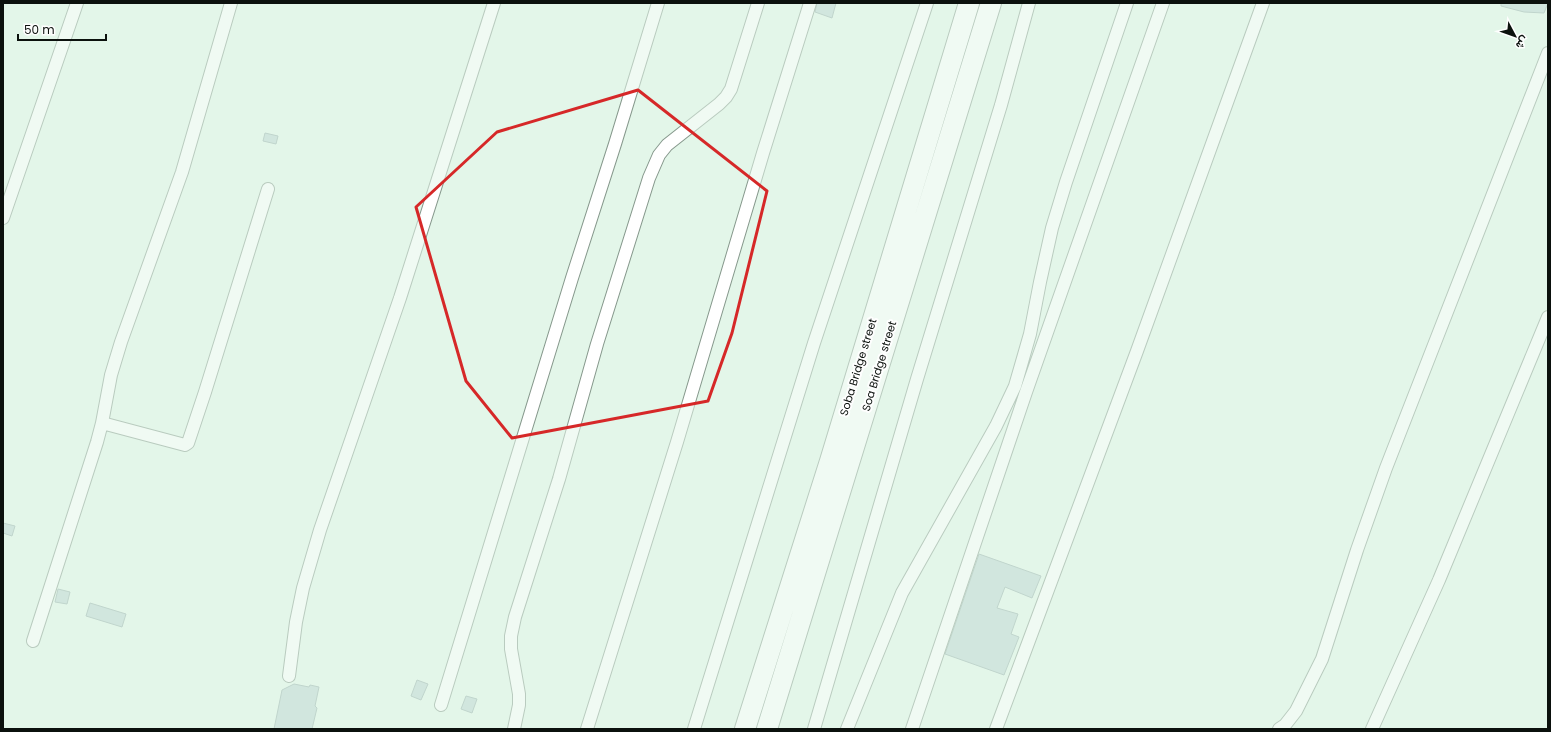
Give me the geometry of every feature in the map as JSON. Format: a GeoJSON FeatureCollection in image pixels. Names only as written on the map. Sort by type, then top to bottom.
{"type":"FeatureCollection","features":[{"type":"Feature","properties":{"kind":"highway","name":"Soba Bridge street"},"geometry":{"type":"LineString","coordinates":[[745,729],[830,461],[969,3]]}},
{"type":"Feature","properties":{"kind":"highway","name":"Soa Bridge street"},"geometry":{"type":"LineString","coordinates":[[767,729],[991,3]]}},
{"type":"Feature","properties":{"kind":"street"},"geometry":{"type":"LineString","coordinates":[[3,218],[77,3]]}},
{"type":"Feature","properties":{"kind":"street"},"geometry":{"type":"LineString","coordinates":[[33,641],[102,423],[111,376],[121,342],[182,172],[231,3]]}},
{"type":"Feature","properties":{"kind":"street"},"geometry":{"type":"LineString","coordinates":[[289,676],[296,622],[303,588],[323,523],[400,298],[494,3]]}},
{"type":"Feature","properties":{"kind":"street"},"geometry":{"type":"LineString","coordinates":[[441,705],[658,3]]}},
{"type":"Feature","properties":{"kind":"street"},"geometry":{"type":"LineString","coordinates":[[514,729],[519,705],[519,694],[511,650],[511,636],[515,617],[559,479],[597,344],[650,178],[659,155],[667,145],[726,97],[731,88],[758,3]]}},
{"type":"Feature","properties":{"kind":"street"},"geometry":{"type":"LineString","coordinates":[[587,729],[677,442],[763,153],[810,3]]}},
{"type":"Feature","properties":{"kind":"street"},"geometry":{"type":"LineString","coordinates":[[694,729],[814,343],[927,3]]}},
{"type":"Feature","properties":{"kind":"street"},"geometry":{"type":"LineString","coordinates":[[814,729],[915,386],[1001,106],[1029,3]]}},
{"type":"Feature","properties":{"kind":"street"},"geometry":{"type":"LineString","coordinates":[[847,729],[902,593],[996,426],[1015,386],[1030,334],[1052,228],[1066,182],[1127,3]]}},
{"type":"Feature","properties":{"kind":"street"},"geometry":{"type":"LineString","coordinates":[[912,729],[1026,392],[1163,3]]}},
{"type":"Feature","properties":{"kind":"street"},"geometry":{"type":"LineString","coordinates":[[996,729],[1263,3]]}},
{"type":"Feature","properties":{"kind":"street"},"geometry":{"type":"LineString","coordinates":[[1279,729],[1285,725],[1296,711],[1322,659],[1357,550],[1386,468],[1548,53]]}},
{"type":"Feature","properties":{"kind":"street"},"geometry":{"type":"LineString","coordinates":[[102,423],[185,445],[188,443],[268,189]]}},
{"type":"Feature","properties":{"kind":"street"},"geometry":{"type":"LineString","coordinates":[[1372,729],[1439,580],[1548,317]]}},
{"type":"Feature","properties":{"kind":"highlighted area"},"geometry":{"type":"Polygon","coordinates":[[[638,90],[767,191],[732,333],[708,401],[512,438],[466,381],[416,207],[497,132],[638,90]]]}},
{"type":"Feature","properties":{"kind":"building"},"geometry":{"type":"Polygon","coordinates":[[[817,3],[836,3],[832,18],[815,12],[817,3]]]}},
{"type":"Feature","properties":{"kind":"building"},"geometry":{"type":"Polygon","coordinates":[[[1501,3],[1548,3],[1544,13],[1524,12],[1501,6],[1501,3]]]}},
{"type":"Feature","properties":{"kind":"building"},"geometry":{"type":"Polygon","coordinates":[[[265,133],[278,136],[276,144],[263,141],[265,133]]]}},
{"type":"Feature","properties":{"kind":"building"},"geometry":{"type":"Polygon","coordinates":[[[3,523],[15,526],[12,536],[3,533],[3,523]]]}},
{"type":"Feature","properties":{"kind":"building"},"geometry":{"type":"Polygon","coordinates":[[[979,554],[1041,576],[1032,598],[1005,587],[997,608],[1018,614],[1011,634],[1019,637],[1004,675],[945,654],[979,554]]]}},
{"type":"Feature","properties":{"kind":"building"},"geometry":{"type":"Polygon","coordinates":[[[58,589],[70,592],[67,604],[55,602],[58,589]]]}},
{"type":"Feature","properties":{"kind":"building"},"geometry":{"type":"Polygon","coordinates":[[[90,603],[126,614],[122,627],[86,616],[90,603]]]}},
{"type":"Feature","properties":{"kind":"building"},"geometry":{"type":"Polygon","coordinates":[[[417,680],[428,684],[421,700],[411,696],[417,680]]]}},
{"type":"Feature","properties":{"kind":"building"},"geometry":{"type":"Polygon","coordinates":[[[294,684],[319,687],[315,706],[317,708],[312,729],[274,729],[282,690],[294,684]]]}},
{"type":"Feature","properties":{"kind":"building"},"geometry":{"type":"Polygon","coordinates":[[[466,696],[477,699],[472,713],[461,709],[466,696]]]}}]}
